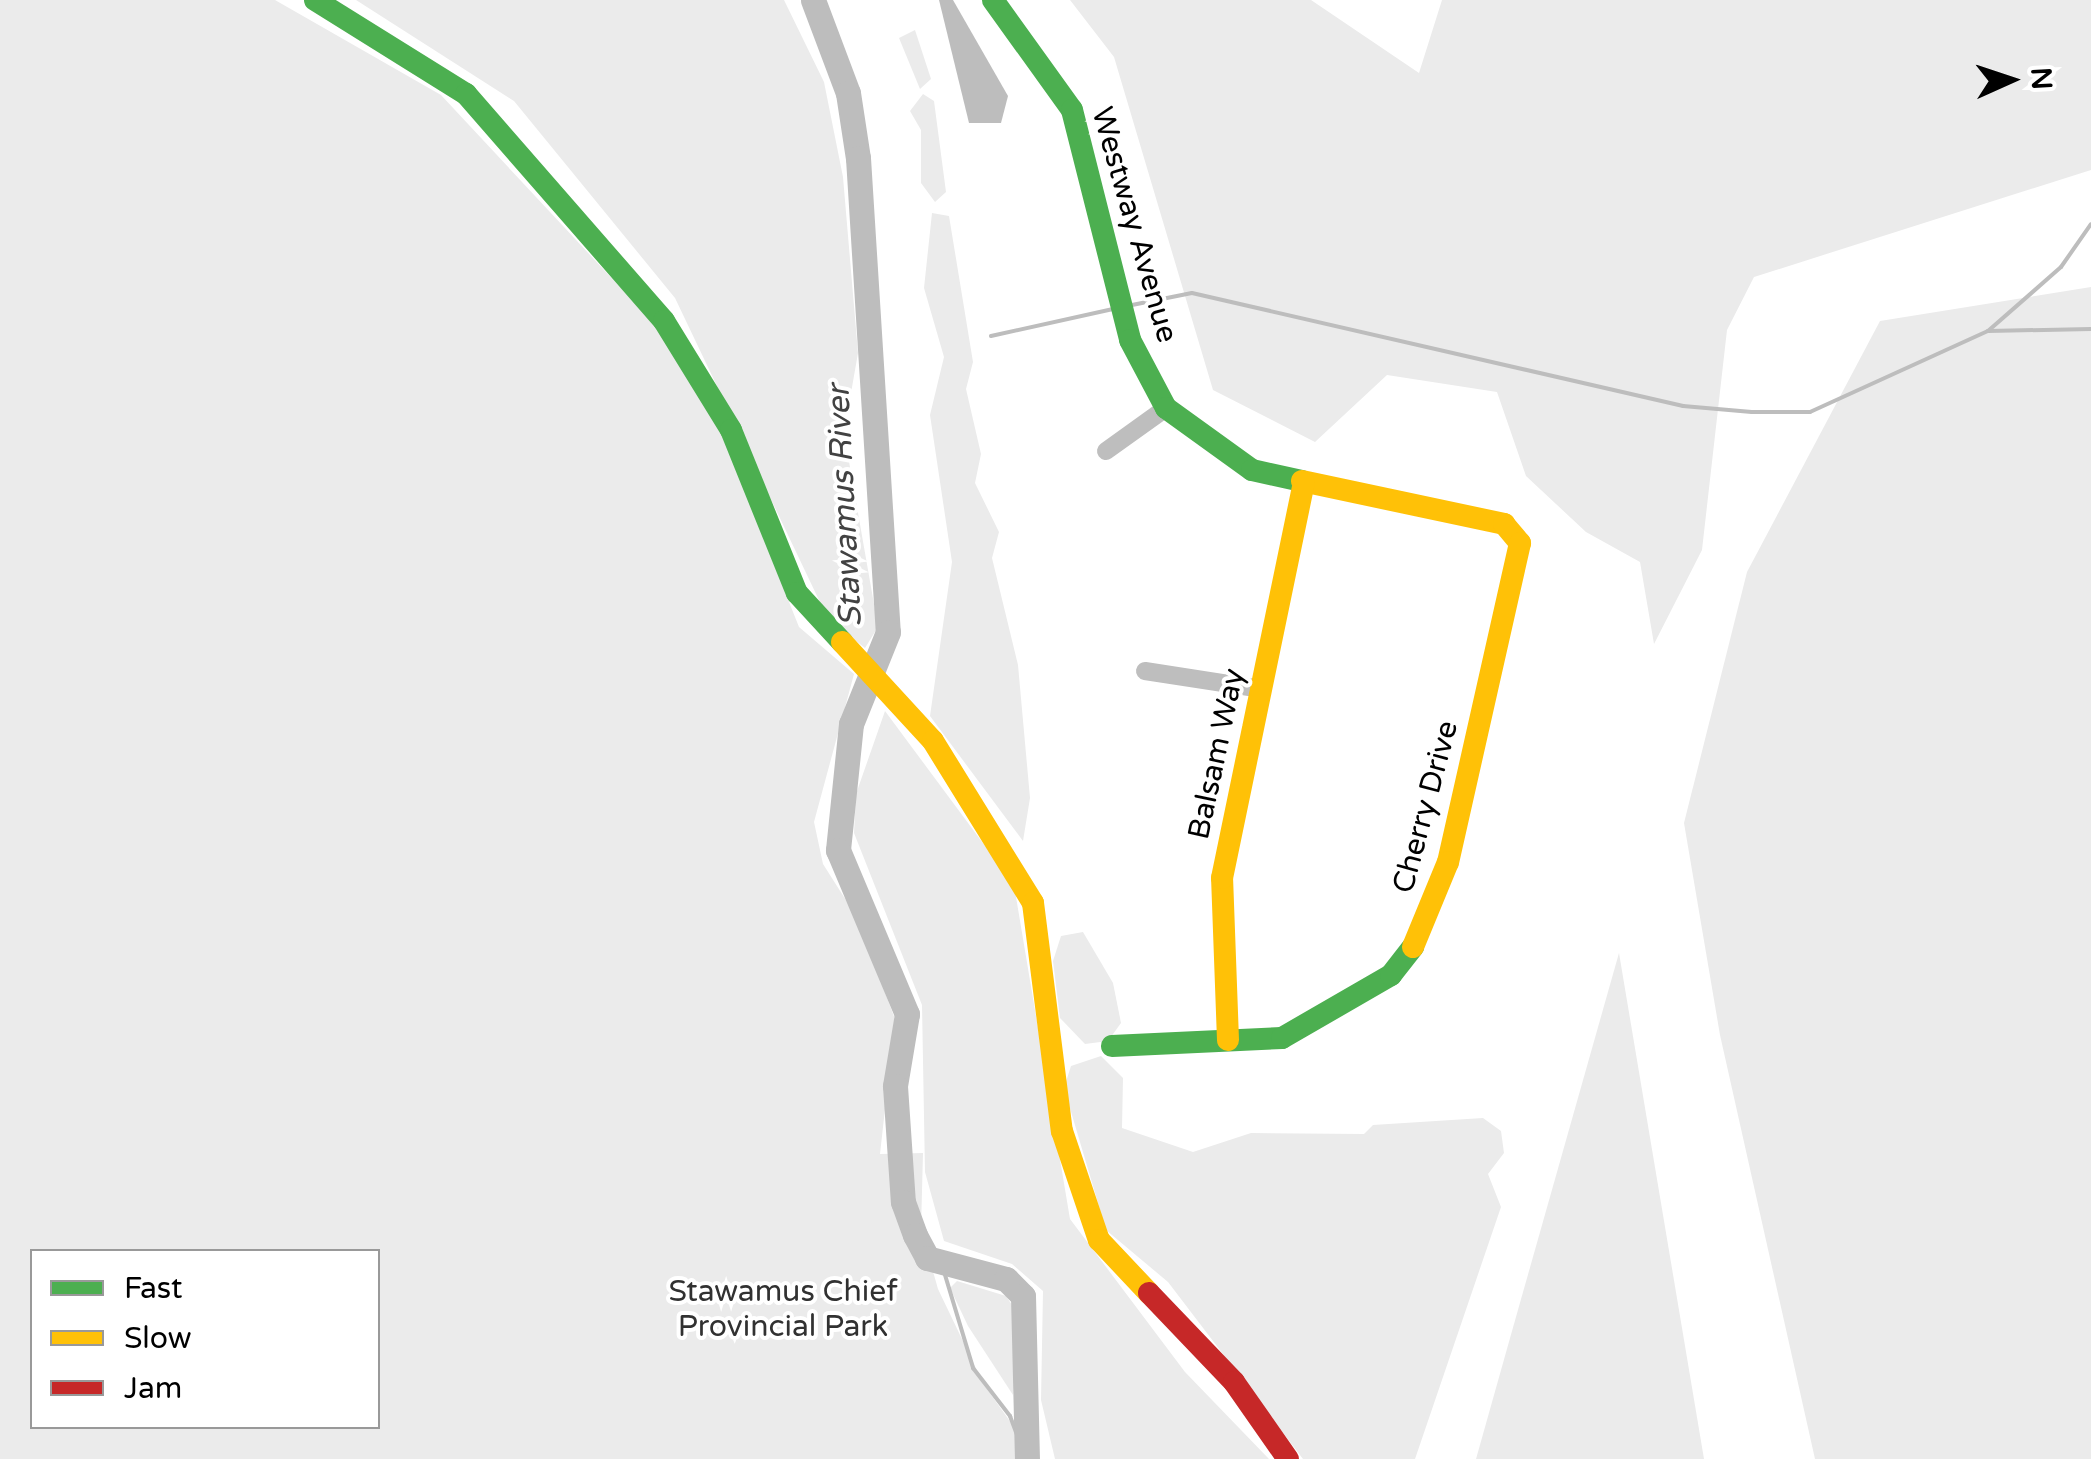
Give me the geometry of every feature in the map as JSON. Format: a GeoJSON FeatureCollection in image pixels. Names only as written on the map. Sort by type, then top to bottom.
{"type":"FeatureCollection","features":[{"type":"Feature","properties":{"kind":"street"},"geometry":{"type":"LineString","coordinates":[[316,0],[466,94],[587,224],[664,321],[731,430],[786,576],[850,656],[890,694],[975,797],[1034,903],[1062,1131],[1099,1240],[1234,1382],[1288,1459]]}},
{"type":"Feature","properties":{"kind":"street","name":"Westway Avenue"},"geometry":{"type":"LineString","coordinates":[[994,0],[1072,110],[1130,340],[1166,408],[1229,458],[1304,483],[1514,532]]}},
{"type":"Feature","properties":{"kind":"street"},"geometry":{"type":"LineString","coordinates":[[1106,451],[1166,408]]}},
{"type":"Feature","properties":{"kind":"street","name":"Balsam Way"},"geometry":{"type":"LineString","coordinates":[[1228,1040],[1222,878],[1304,483]]}},
{"type":"Feature","properties":{"kind":"street","name":"Cherry Drive"},"geometry":{"type":"LineString","coordinates":[[1112,1046],[1306,1031],[1363,999],[1414,946],[1448,862],[1519,560],[1514,532]]}},
{"type":"Feature","properties":{"kind":"street"},"geometry":{"type":"LineString","coordinates":[[1145,671],[1261,689]]}},
{"type":"Feature","properties":{"kind":"green space","name":"Stawamus Chief Provincial Park"},"geometry":{"type":"Polygon","coordinates":[[[0,0],[275,0],[441,95],[660,330],[720,429],[799,627],[854,674],[814,822],[823,864],[856,916],[895,1019],[880,1154],[923,1153],[921,1229],[938,1289],[984,1385],[1037,1459],[0,1459],[0,0]]]}},
{"type":"Feature","properties":{"kind":"green space"},"geometry":{"type":"Polygon","coordinates":[[[356,0],[784,0],[824,82],[843,177],[858,353],[844,433],[878,627],[865,648],[828,619],[675,298],[514,101],[356,0]]]}},
{"type":"Feature","properties":{"kind":"green space"},"geometry":{"type":"Polygon","coordinates":[[[1070,0],[1311,0],[1419,73],[1442,0],[2091,0],[2091,170],[1754,277],[1727,330],[1702,550],[1654,644],[1640,562],[1586,532],[1526,476],[1497,392],[1387,375],[1315,442],[1213,390],[1114,57],[1070,0]]]}},
{"type":"Feature","properties":{"kind":"green space"},"geometry":{"type":"Polygon","coordinates":[[[915,30],[931,79],[920,89],[899,38],[915,30]]]}},
{"type":"Feature","properties":{"kind":"green space"},"geometry":{"type":"Polygon","coordinates":[[[923,94],[934,101],[946,192],[935,202],[921,183],[921,130],[910,111],[923,94]]]}},
{"type":"Feature","properties":{"kind":"green space"},"geometry":{"type":"Polygon","coordinates":[[[932,213],[949,216],[973,362],[966,389],[981,454],[975,483],[999,532],[992,558],[1018,665],[1030,798],[1023,841],[930,716],[952,562],[930,415],[944,357],[924,288],[932,213]]]}},
{"type":"Feature","properties":{"kind":"green space"},"geometry":{"type":"Polygon","coordinates":[[[2091,287],[2091,1459],[1815,1459],[1720,1035],[1684,823],[1747,572],[1880,321],[2091,287]]]}},
{"type":"Feature","properties":{"kind":"green space"},"geometry":{"type":"Polygon","coordinates":[[[885,711],[1014,885],[1070,1219],[1185,1372],[1269,1459],[1055,1459],[1041,1400],[1043,1291],[1012,1264],[944,1241],[925,1172],[922,1005],[854,833],[856,794],[885,711]]]}},
{"type":"Feature","properties":{"kind":"green space"},"geometry":{"type":"Polygon","coordinates":[[[1083,932],[1113,983],[1121,1023],[1108,1041],[1085,1044],[1060,1018],[1053,961],[1061,936],[1083,932]]]}},
{"type":"Feature","properties":{"kind":"green space"},"geometry":{"type":"Polygon","coordinates":[[[1619,953],[1704,1459],[1476,1459],[1514,1324],[1619,953]]]}},
{"type":"Feature","properties":{"kind":"green space"},"geometry":{"type":"Polygon","coordinates":[[[1101,1056],[1123,1078],[1122,1128],[1193,1152],[1251,1133],[1364,1134],[1373,1125],[1483,1118],[1501,1131],[1504,1153],[1488,1174],[1501,1207],[1415,1459],[1303,1459],[1168,1282],[1106,1230],[1064,1088],[1071,1066],[1101,1056]]]}},
{"type":"Feature","properties":{"kind":"green space"},"geometry":{"type":"Polygon","coordinates":[[[957,1281],[1006,1296],[1018,1314],[1013,1395],[968,1326],[950,1288],[957,1281]]]}},
{"type":"Feature","properties":{"kind":"shaded area"},"geometry":{"type":"Polygon","coordinates":[[[939,0],[953,0],[1008,96],[1001,123],[969,123],[939,0]]]}},
{"type":"Feature","properties":{"kind":"waterway","name":"Stawamus River"},"geometry":{"type":"LineString","coordinates":[[813,0],[848,93],[858,158],[888,632],[851,724],[838,850],[907,1014],[895,1086],[903,1202],[915,1235],[927,1258],[1006,1279],[1023,1296],[1027,1459]]}},
{"type":"Feature","properties":{"kind":"waterway"},"geometry":{"type":"LineString","coordinates":[[1988,331],[2061,267],[2091,224]]}},
{"type":"Feature","properties":{"kind":"waterway"},"geometry":{"type":"LineString","coordinates":[[1132,305],[1192,293],[1683,406],[1752,412],[1810,412],[1988,331],[2091,329]]}},
{"type":"Feature","properties":{"kind":"waterway"},"geometry":{"type":"LineString","coordinates":[[991,336],[1113,309]]}},
{"type":"Feature","properties":{"kind":"waterway"},"geometry":{"type":"LineString","coordinates":[[942,1265],[973,1368],[1010,1416],[1026,1459]]}},
{"type":"Feature","properties":{"kind":"traffic: fast"},"geometry":{"type":"LineString","coordinates":[[315,0],[466,94],[664,321],[731,430],[797,593],[842,642]]}},
{"type":"Feature","properties":{"kind":"traffic: fast"},"geometry":{"type":"LineString","coordinates":[[993,0],[1072,110],[1130,340],[1166,408],[1252,470],[1302,481]]}},
{"type":"Feature","properties":{"kind":"traffic: fast"},"geometry":{"type":"LineString","coordinates":[[1112,1046],[1282,1038],[1391,975],[1413,947]]}},
{"type":"Feature","properties":{"kind":"traffic: slow"},"geometry":{"type":"LineString","coordinates":[[1302,481],[1504,524],[1520,543],[1448,862],[1413,947]]}},
{"type":"Feature","properties":{"kind":"traffic: slow"},"geometry":{"type":"LineString","coordinates":[[1228,1040],[1222,878],[1304,483]]}},
{"type":"Feature","properties":{"kind":"traffic: slow"},"geometry":{"type":"LineString","coordinates":[[842,642],[933,741],[1033,903],[1062,1131],[1099,1240],[1149,1293]]}},
{"type":"Feature","properties":{"kind":"traffic: jam"},"geometry":{"type":"LineString","coordinates":[[1149,1293],[1234,1382],[1288,1459]]}}]}
